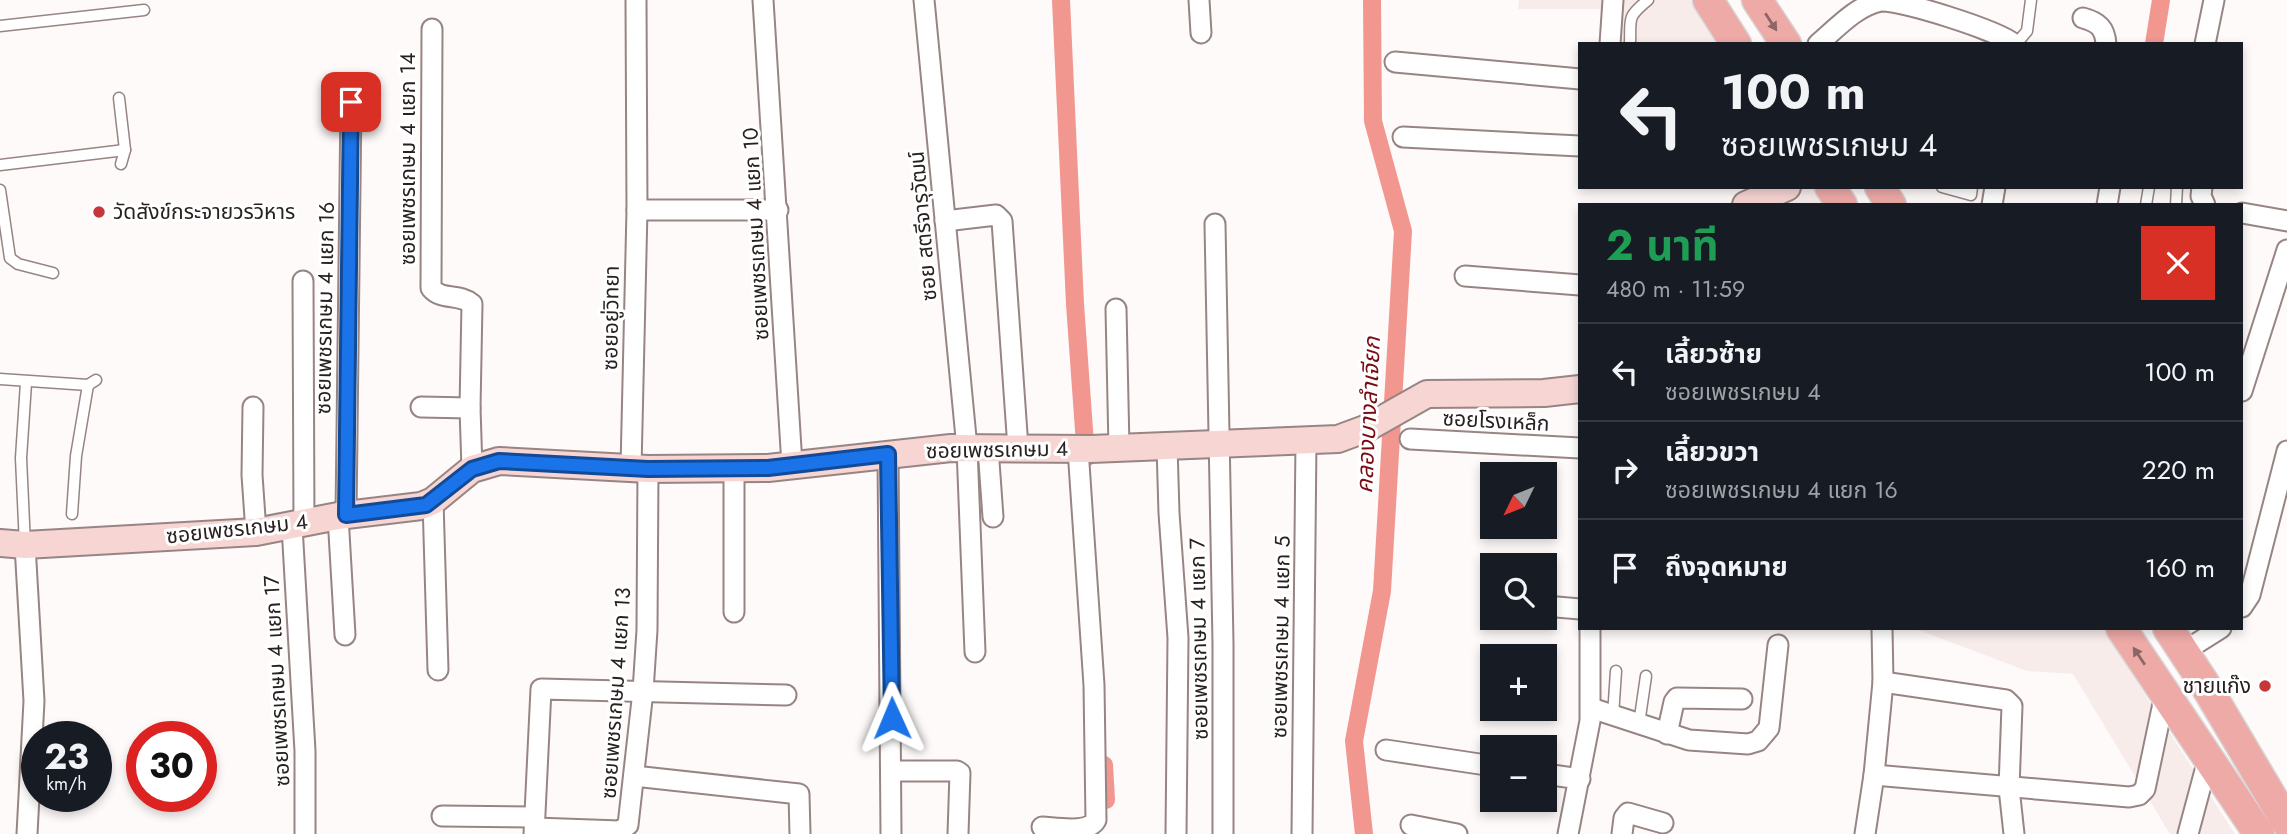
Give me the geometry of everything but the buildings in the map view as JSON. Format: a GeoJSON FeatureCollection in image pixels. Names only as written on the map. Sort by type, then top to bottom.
{"type":"FeatureCollection","features":[{"type":"Feature","properties":{"kind":"main road"},"geometry":{"type":"LineString","coordinates":[[1708,0],[1735,42]]}},
{"type":"Feature","properties":{"kind":"main road"},"geometry":{"type":"LineString","coordinates":[[1757,0],[1785,42]]}},
{"type":"Feature","properties":{"kind":"main road"},"geometry":{"type":"LineString","coordinates":[[2122,630],[2184,724],[2249,834]]}},
{"type":"Feature","properties":{"kind":"main road"},"geometry":{"type":"LineString","coordinates":[[2176,640],[2287,823]]}},
{"type":"Feature","properties":{"kind":"main road"},"geometry":{"type":"LineString","coordinates":[[2204,683],[2287,790]]}},
{"type":"Feature","properties":{"kind":"main road"},"geometry":{"type":"LineString","coordinates":[[2184,724],[2259,834]]}},
{"type":"Feature","properties":{"kind":"street","name":"ซอยอยู่วิทยา"},"geometry":{"type":"LineString","coordinates":[[636,0],[639,468]]}},
{"type":"Feature","properties":{"kind":"street","name":"ซอยเพชรเกษม 4 แยก 10"},"geometry":{"type":"LineString","coordinates":[[763,0],[792,465]]}},
{"type":"Feature","properties":{"kind":"street","name":"ซอย สตรีจารุวัฒน์"},"geometry":{"type":"LineString","coordinates":[[924,0],[945,221],[978,448]]}},
{"type":"Feature","properties":{"kind":"street"},"geometry":{"type":"LineString","coordinates":[[1199,0],[1202,33]]}},
{"type":"Feature","properties":{"kind":"street"},"geometry":{"type":"LineString","coordinates":[[1610,42],[1613,0]]}},
{"type":"Feature","properties":{"kind":"street"},"geometry":{"type":"LineString","coordinates":[[1820,42],[1860,9],[1883,0],[1993,31],[2012,42]]}},
{"type":"Feature","properties":{"kind":"street"},"geometry":{"type":"LineString","coordinates":[[2205,42],[2214,0]]}},
{"type":"Feature","properties":{"kind":"street"},"geometry":{"type":"LineString","coordinates":[[2083,18],[2100,25],[2104,30],[2106,42]]}},
{"type":"Feature","properties":{"kind":"street","name":"ซอยเพชรเกษม 4 แยก 14"},"geometry":{"type":"LineString","coordinates":[[432,29],[431,288],[441,296],[466,299],[472,304],[472,469]]}},
{"type":"Feature","properties":{"kind":"street"},"geometry":{"type":"LineString","coordinates":[[1395,62],[1578,79]]}},
{"type":"Feature","properties":{"kind":"street","name":"ซอยเพชรเกษม 4 แยก 16"},"geometry":{"type":"LineString","coordinates":[[345,635],[342,516],[351,102]]}},
{"type":"Feature","properties":{"kind":"street"},"geometry":{"type":"LineString","coordinates":[[1402,137],[1578,146]]}},
{"type":"Feature","properties":{"kind":"street"},"geometry":{"type":"LineString","coordinates":[[1751,203],[1782,189]]}},
{"type":"Feature","properties":{"kind":"street"},"geometry":{"type":"LineString","coordinates":[[637,210],[778,210]]}},
{"type":"Feature","properties":{"kind":"street"},"geometry":{"type":"LineString","coordinates":[[2243,213],[2287,221]]}},
{"type":"Feature","properties":{"kind":"street"},"geometry":{"type":"LineString","coordinates":[[945,221],[996,215],[1002,221],[1018,448]]}},
{"type":"Feature","properties":{"kind":"street","name":"ซอยเพชรเกษม 4 แยก 7"},"geometry":{"type":"LineString","coordinates":[[1216,224],[1223,643],[1223,834]]}},
{"type":"Feature","properties":{"kind":"street"},"geometry":{"type":"LineString","coordinates":[[2243,388],[2287,250]]}},
{"type":"Feature","properties":{"kind":"street"},"geometry":{"type":"LineString","coordinates":[[1465,276],[1578,285]]}},
{"type":"Feature","properties":{"kind":"street","name":"ซอยเพชรเกษม 4 แยก 17"},"geometry":{"type":"LineString","coordinates":[[303,281],[298,525],[305,834]]}},
{"type":"Feature","properties":{"kind":"street"},"geometry":{"type":"LineString","coordinates":[[1116,309],[1119,448]]}},
{"type":"Feature","properties":{"kind":"street","name":"ซอยเพชรเกษม 4"},"geometry":{"type":"LineString","coordinates":[[12,544],[256,532],[342,516],[421,506],[433,501],[472,469],[499,461],[639,468],[734,468],[978,448],[1083,449],[1338,439],[1354,435],[1427,394],[1544,393],[1578,389]]}},
{"type":"Feature","properties":{"kind":"street"},"geometry":{"type":"LineString","coordinates":[[253,407],[252,475],[256,532]]}},
{"type":"Feature","properties":{"kind":"street"},"geometry":{"type":"LineString","coordinates":[[421,407],[470,408]]}},
{"type":"Feature","properties":{"kind":"street","name":"ซอยโรงเหล็ก"},"geometry":{"type":"LineString","coordinates":[[1410,439],[1578,447]]}},
{"type":"Feature","properties":{"kind":"street","name":"ซอยเพชรเกษม 4 แยก 5"},"geometry":{"type":"LineString","coordinates":[[1301,834],[1306,440]]}},
{"type":"Feature","properties":{"kind":"street"},"geometry":{"type":"LineString","coordinates":[[1167,446],[1178,638],[1176,834]]}},
{"type":"Feature","properties":{"kind":"street"},"geometry":{"type":"LineString","coordinates":[[978,448],[993,517]]}},
{"type":"Feature","properties":{"kind":"street"},"geometry":{"type":"LineString","coordinates":[[975,652],[978,448]]}},
{"type":"Feature","properties":{"kind":"street"},"geometry":{"type":"LineString","coordinates":[[1042,827],[1087,830],[1096,820],[1094,685],[1083,449]]}},
{"type":"Feature","properties":{"kind":"street"},"geometry":{"type":"LineString","coordinates":[[2243,606],[2250,595],[2287,451]]}},
{"type":"Feature","properties":{"kind":"street"},"geometry":{"type":"LineString","coordinates":[[888,454],[891,834]]}},
{"type":"Feature","properties":{"kind":"street","name":"ซอยเพชรเกษม 4 แยก 13"},"geometry":{"type":"LineString","coordinates":[[442,816],[593,832],[622,833],[628,825],[643,691],[646,630],[639,468]]}},
{"type":"Feature","properties":{"kind":"street"},"geometry":{"type":"LineString","coordinates":[[734,468],[734,612]]}},
{"type":"Feature","properties":{"kind":"street"},"geometry":{"type":"LineString","coordinates":[[433,501],[438,670]]}},
{"type":"Feature","properties":{"kind":"street"},"geometry":{"type":"LineString","coordinates":[[12,544],[34,701],[27,834]]}},
{"type":"Feature","properties":{"kind":"street"},"geometry":{"type":"LineString","coordinates":[[1557,607],[1578,609]]}},
{"type":"Feature","properties":{"kind":"street"},"geometry":{"type":"LineString","coordinates":[[1568,834],[1591,708],[1590,630]]}},
{"type":"Feature","properties":{"kind":"street"},"geometry":{"type":"LineString","coordinates":[[1865,834],[1883,682],[1882,630]]}},
{"type":"Feature","properties":{"kind":"street"},"geometry":{"type":"LineString","coordinates":[[2176,640],[2214,630]]}},
{"type":"Feature","properties":{"kind":"street"},"geometry":{"type":"LineString","coordinates":[[1591,708],[1689,740],[1748,744],[1758,741],[1769,728],[1778,645]]}},
{"type":"Feature","properties":{"kind":"street"},"geometry":{"type":"LineString","coordinates":[[1883,682],[2006,700],[2012,706],[2009,788],[2014,834]]}},
{"type":"Feature","properties":{"kind":"street"},"geometry":{"type":"LineString","coordinates":[[534,826],[541,689],[786,695]]}},
{"type":"Feature","properties":{"kind":"street"},"geometry":{"type":"LineString","coordinates":[[1874,775],[2009,788],[2129,797],[2138,795],[2145,789],[2165,694]]}},
{"type":"Feature","properties":{"kind":"street"},"geometry":{"type":"LineString","coordinates":[[1667,734],[1677,698],[1742,699]]}},
{"type":"Feature","properties":{"kind":"street"},"geometry":{"type":"LineString","coordinates":[[1386,751],[1480,764]]}},
{"type":"Feature","properties":{"kind":"street"},"geometry":{"type":"LineString","coordinates":[[2188,834],[2207,763]]}},
{"type":"Feature","properties":{"kind":"street"},"geometry":{"type":"LineString","coordinates":[[892,771],[960,773],[958,834]]}},
{"type":"Feature","properties":{"kind":"street"},"geometry":{"type":"LineString","coordinates":[[634,776],[799,794],[800,834]]}},
{"type":"Feature","properties":{"kind":"street"},"geometry":{"type":"LineString","coordinates":[[1557,776],[1580,779]]}},
{"type":"Feature","properties":{"kind":"street"},"geometry":{"type":"LineString","coordinates":[[1622,834],[1624,818],[1628,813],[1663,822]]}},
{"type":"Feature","properties":{"kind":"street"},"geometry":{"type":"LineString","coordinates":[[1411,825],[1457,834]]}},
{"type":"Feature","properties":{"kind":"lane"},"geometry":{"type":"LineString","coordinates":[[1630,42],[1628,21],[1648,0]]}},
{"type":"Feature","properties":{"kind":"lane"},"geometry":{"type":"LineString","coordinates":[[2017,42],[2026,31],[2031,0]]}},
{"type":"Feature","properties":{"kind":"lane"},"geometry":{"type":"LineString","coordinates":[[0,26],[144,10]]}},
{"type":"Feature","properties":{"kind":"lane"},"geometry":{"type":"LineString","coordinates":[[119,98],[125,150],[121,164]]}},
{"type":"Feature","properties":{"kind":"lane"},"geometry":{"type":"LineString","coordinates":[[0,165],[125,150]]}},
{"type":"Feature","properties":{"kind":"lane"},"geometry":{"type":"LineString","coordinates":[[1949,189],[1971,195],[1972,189]]}},
{"type":"Feature","properties":{"kind":"lane"},"geometry":{"type":"LineString","coordinates":[[0,190],[10,258],[18,264],[52,273]]}},
{"type":"Feature","properties":{"kind":"lane"},"geometry":{"type":"LineString","coordinates":[[0,379],[26,383],[92,383],[76,456],[72,514]]}},
{"type":"Feature","properties":{"kind":"lane"},"geometry":{"type":"LineString","coordinates":[[12,544],[26,383]]}},
{"type":"Feature","properties":{"kind":"lane"},"geometry":{"type":"LineString","coordinates":[[1613,716],[1616,671]]}},
{"type":"Feature","properties":{"kind":"lane"},"geometry":{"type":"LineString","coordinates":[[1639,725],[1646,676]]}},
{"type":"Feature","properties":{"kind":"shaded area"},"geometry":{"type":"Polygon","coordinates":[[[1519,0],[1690,0],[1718,42],[1618,42],[1619,9],[1518,9],[1519,0]]]}},
{"type":"Feature","properties":{"kind":"shaded area"},"geometry":{"type":"Polygon","coordinates":[[[1798,189],[1820,189],[1829,203],[1775,203],[1798,189]]]}},
{"type":"Feature","properties":{"kind":"shaded area"},"geometry":{"type":"Polygon","coordinates":[[[1918,630],[2103,630],[2235,834],[2170,834],[2073,674],[2027,671],[1918,630]]]}},
{"type":"Feature","properties":{"kind":"waterway"},"geometry":{"type":"LineString","coordinates":[[1061,0],[1075,304],[1086,458]]}},
{"type":"Feature","properties":{"kind":"waterway","name":"คลองบางลำเจียก"},"geometry":{"type":"LineString","coordinates":[[1364,834],[1354,741],[1382,591],[1403,231],[1373,121],[1372,0]]}},
{"type":"Feature","properties":{"kind":"waterway"},"geometry":{"type":"LineString","coordinates":[[2154,42],[2161,0]]}},
{"type":"Feature","properties":{"kind":"waterway"},"geometry":{"type":"LineString","coordinates":[[1104,765],[1106,800]]}},
{"type":"Feature","properties":{"kind":"place","name":"วัดสังข์กระจายวรวิหาร"},"geometry":{"type":"Point","coordinates":[99,212]}},
{"type":"Feature","properties":{"kind":"place","name":"ชายแก๊ง"},"geometry":{"type":"Point","coordinates":[2265,686]}},
{"type":"Feature","properties":{"kind":"route"},"geometry":{"type":"LineString","coordinates":[[351,102],[346,515],[426,505],[472,469],[499,461],[648,469],[768,468],[888,454],[892,718]]}}]}
